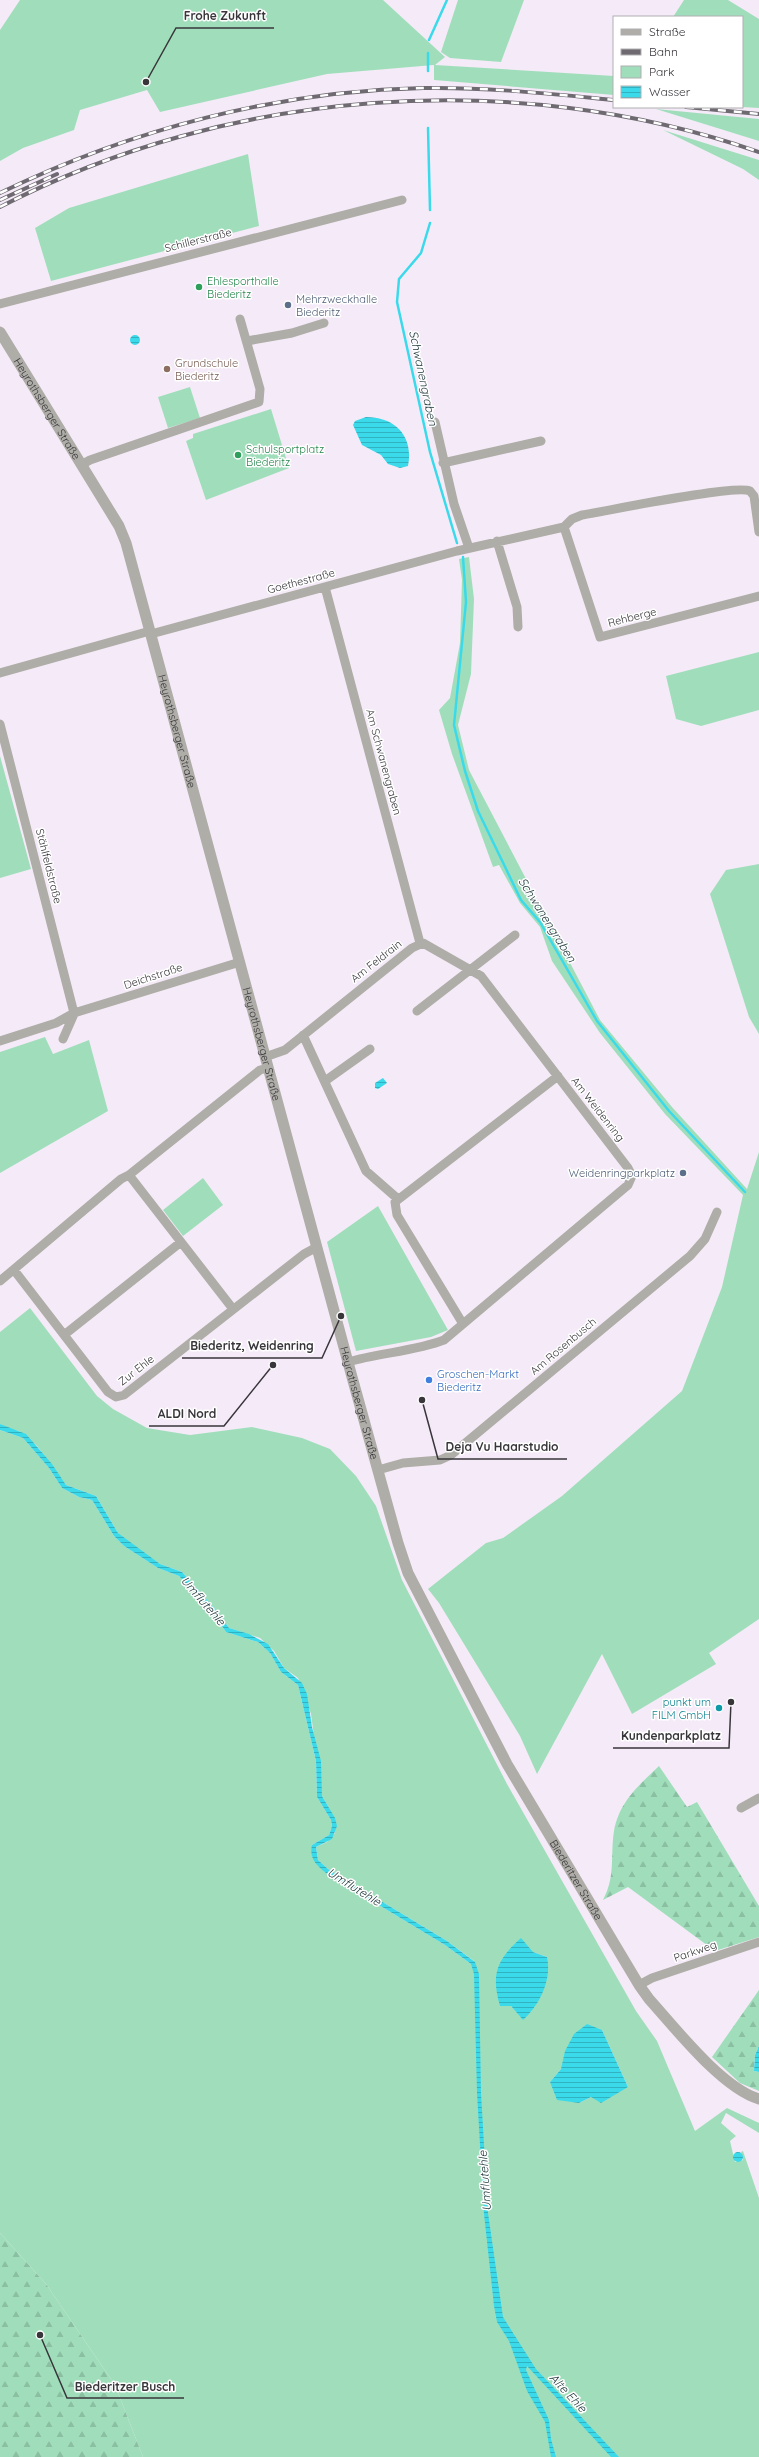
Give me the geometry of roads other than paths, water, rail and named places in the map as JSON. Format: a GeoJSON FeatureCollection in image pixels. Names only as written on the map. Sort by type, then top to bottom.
{"type":"FeatureCollection","features":[{"type":"Feature","properties":{"kind":"street","name":"Schillerstraße"},"geometry":{"type":"LineString","coordinates":[[0,304],[402,200]]}},
{"type":"Feature","properties":{"kind":"street","name":"Heyrothsberger Straße"},"geometry":{"type":"LineString","coordinates":[[81,465],[90,460],[259,402],[260,389],[240,319]]}},
{"type":"Feature","properties":{"kind":"street"},"geometry":{"type":"LineString","coordinates":[[247,341],[292,333],[324,323]]}},
{"type":"Feature","properties":{"kind":"street","name":"Heyrothsberger Straße"},"geometry":{"type":"LineString","coordinates":[[0,332],[124,537],[348,1362],[404,1562],[434,1626]]}},
{"type":"Feature","properties":{"kind":"street"},"geometry":{"type":"LineString","coordinates":[[435,422],[443,463],[469,548],[564,527],[572,518],[582,515],[746,489],[754,496],[759,532]]}},
{"type":"Feature","properties":{"kind":"street"},"geometry":{"type":"LineString","coordinates":[[443,463],[541,441]]}},
{"type":"Feature","properties":{"kind":"street","name":"Rehberge"},"geometry":{"type":"LineString","coordinates":[[564,527],[600,637],[759,596]]}},
{"type":"Feature","properties":{"kind":"street"},"geometry":{"type":"LineString","coordinates":[[497,541],[517,607],[518,627]]}},
{"type":"Feature","properties":{"kind":"street","name":"Goethestraße"},"geometry":{"type":"LineString","coordinates":[[0,673],[469,548]]}},
{"type":"Feature","properties":{"kind":"street","name":"Am Schwanengraben"},"geometry":{"type":"LineString","coordinates":[[325,587],[420,943]]}},
{"type":"Feature","properties":{"kind":"street","name":"Stählfeldstraße"},"geometry":{"type":"LineString","coordinates":[[0,724],[74,1013]]}},
{"type":"Feature","properties":{"kind":"street"},"geometry":{"type":"LineString","coordinates":[[417,1011],[515,935]]}},
{"type":"Feature","properties":{"kind":"street"},"geometry":{"type":"LineString","coordinates":[[420,943],[427,944],[481,976],[558,1076]]}},
{"type":"Feature","properties":{"kind":"street","name":"Am Feldrain"},"geometry":{"type":"LineString","coordinates":[[267,1063],[420,943]]}},
{"type":"Feature","properties":{"kind":"street","name":"Deichstraße"},"geometry":{"type":"LineString","coordinates":[[0,1041],[56,1023],[74,1013],[240,962]]}},
{"type":"Feature","properties":{"kind":"street"},"geometry":{"type":"LineString","coordinates":[[63,1039],[74,1013]]}},
{"type":"Feature","properties":{"kind":"street"},"geometry":{"type":"LineString","coordinates":[[303,1034],[366,1171],[398,1199],[394,1206],[397,1215],[463,1324]]}},
{"type":"Feature","properties":{"kind":"street"},"geometry":{"type":"LineString","coordinates":[[325,1081],[370,1048]]}},
{"type":"Feature","properties":{"kind":"street"},"geometry":{"type":"LineString","coordinates":[[0,1281],[14,1270],[18,1263],[267,1063]]}},
{"type":"Feature","properties":{"kind":"street","name":"Am Weidenring"},"geometry":{"type":"LineString","coordinates":[[348,1362],[437,1343],[444,1340],[628,1185],[632,1179],[628,1168],[558,1076],[398,1199]]}},
{"type":"Feature","properties":{"kind":"street"},"geometry":{"type":"LineString","coordinates":[[129,1175],[233,1309]]}},
{"type":"Feature","properties":{"kind":"street","name":"Am Rosenbusch"},"geometry":{"type":"LineString","coordinates":[[378,1470],[403,1463],[446,1459],[690,1256],[705,1239],[717,1212]]}},
{"type":"Feature","properties":{"kind":"street"},"geometry":{"type":"LineString","coordinates":[[64,1335],[181,1242]]}},
{"type":"Feature","properties":{"kind":"street","name":"Zur Ehle"},"geometry":{"type":"LineString","coordinates":[[14,1270],[108,1392],[116,1397],[124,1395],[308,1250],[317,1247]]}},
{"type":"Feature","properties":{"kind":"street","name":"Biederitzer Straße"},"geometry":{"type":"LineString","coordinates":[[434,1626],[516,1780],[639,1985],[652,2003],[728,2083],[741,2092],[759,2099]]}},
{"type":"Feature","properties":{"kind":"street"},"geometry":{"type":"LineString","coordinates":[[741,1808],[759,1798]]}},
{"type":"Feature","properties":{"kind":"street","name":"Parkweg"},"geometry":{"type":"LineString","coordinates":[[639,1985],[652,1978],[759,1942]]}},
{"type":"Feature","properties":{"kind":"water"},"geometry":{"type":"Polygon","coordinates":[[[133,335],[137,335],[139,336],[139,344],[133,345],[130,342],[130,338],[133,335]]]}},
{"type":"Feature","properties":{"kind":"water"},"geometry":{"type":"Polygon","coordinates":[[[366,417],[386,420],[400,430],[405,437],[408,446],[408,466],[400,468],[388,464],[381,455],[362,445],[353,425],[355,421],[366,417]]]}},
{"type":"Feature","properties":{"kind":"water"},"geometry":{"type":"Polygon","coordinates":[[[383,1078],[387,1083],[378,1089],[375,1088],[375,1083],[383,1078]]]}},
{"type":"Feature","properties":{"kind":"water","name":"Umflutehle"},"geometry":{"type":"Polygon","coordinates":[[[0,1424],[26,1434],[52,1464],[66,1485],[96,1496],[118,1533],[160,1564],[182,1572],[216,1610],[229,1628],[249,1634],[268,1644],[284,1668],[302,1683],[307,1694],[312,1727],[321,1761],[322,1796],[335,1818],[337,1826],[332,1839],[316,1847],[318,1860],[328,1869],[447,1941],[475,1962],[479,1974],[481,2093],[488,2213],[503,2317],[536,2369],[619,2457],[611,2457],[527,2366],[526,2370],[549,2420],[551,2439],[556,2457],[551,2457],[545,2422],[527,2391],[509,2341],[497,2322],[484,2214],[477,2093],[474,1974],[471,1964],[445,1945],[326,1873],[314,1861],[311,1850],[312,1845],[329,1835],[332,1826],[331,1820],[317,1797],[316,1761],[298,1685],[281,1672],[270,1653],[258,1642],[226,1632],[213,1613],[179,1576],[158,1568],[124,1546],[114,1536],[92,1500],[79,1497],[62,1488],[49,1468],[23,1438],[0,1430],[0,1424]]]}},
{"type":"Feature","properties":{"kind":"water"},"geometry":{"type":"Polygon","coordinates":[[[521,1938],[533,1952],[547,1957],[548,1965],[548,1974],[543,1991],[535,2007],[523,2020],[511,2006],[500,2006],[496,1985],[496,1977],[501,1961],[521,1938]]]}},
{"type":"Feature","properties":{"kind":"water"},"geometry":{"type":"Polygon","coordinates":[[[587,2024],[602,2030],[628,2087],[601,2103],[591,2097],[579,2103],[557,2100],[550,2082],[561,2069],[565,2051],[574,2034],[587,2024]]]}},
{"type":"Feature","properties":{"kind":"water"},"geometry":{"type":"Polygon","coordinates":[[[759,2046],[759,2072],[754,2071],[755,2055],[759,2046]]]}},
{"type":"Feature","properties":{"kind":"water"},"geometry":{"type":"Polygon","coordinates":[[[736,2152],[740,2152],[743,2157],[740,2162],[736,2162],[733,2159],[733,2155],[736,2152]]]}},
{"type":"Feature","properties":{"kind":"waterway","name":"Schwanengraben"},"geometry":{"type":"LineString","coordinates":[[429,40],[447,0]]}},
{"type":"Feature","properties":{"kind":"waterway","name":"Schwanengraben"},"geometry":{"type":"LineString","coordinates":[[428,53],[428,71]]}},
{"type":"Feature","properties":{"kind":"waterway","name":"Schwanengraben"},"geometry":{"type":"LineString","coordinates":[[428,128],[430,210]]}},
{"type":"Feature","properties":{"kind":"waterway","name":"Schwanengraben"},"geometry":{"type":"LineString","coordinates":[[430,223],[421,253],[399,279],[397,302],[430,452],[457,543]]}},
{"type":"Feature","properties":{"kind":"waterway","name":"Schwanengraben"},"geometry":{"type":"LineString","coordinates":[[463,557],[466,602],[454,725],[465,771],[478,811],[521,900],[540,922],[597,1021],[669,1111],[745,1192]]}},
{"type":"Feature","properties":{"kind":"railway"},"geometry":{"type":"LineString","coordinates":[[0,193],[50,170],[153,132],[260,106],[314,97],[369,91],[448,88],[519,91],[613,100]]}},
{"type":"Feature","properties":{"kind":"railway"},"geometry":{"type":"LineString","coordinates":[[0,207],[89,167],[181,136],[277,115],[374,103],[472,101],[569,108],[665,125],[759,152]]}},
{"type":"Feature","properties":{"kind":"railway"},"geometry":{"type":"LineString","coordinates":[[696,108],[759,114]]}},
{"type":"Feature","properties":{"kind":"railway"},"geometry":{"type":"LineString","coordinates":[[0,200],[57,174]]}},
{"type":"Feature","properties":{"kind":"place","name":"Frohe Zukunft"},"geometry":{"type":"Point","coordinates":[146,82]}},
{"type":"Feature","properties":{"kind":"place","name":"Ehlesporthalle Biederitz"},"geometry":{"type":"Point","coordinates":[199,287]}},
{"type":"Feature","properties":{"kind":"place","name":"Mehrzweckhalle Biederitz"},"geometry":{"type":"Point","coordinates":[288,305]}},
{"type":"Feature","properties":{"kind":"place","name":"Grundschule Biederitz"},"geometry":{"type":"Point","coordinates":[167,369]}},
{"type":"Feature","properties":{"kind":"place","name":"Schulsportplatz Biederitz"},"geometry":{"type":"Point","coordinates":[238,455]}},
{"type":"Feature","properties":{"kind":"place","name":"Weidenringparkplatz"},"geometry":{"type":"Point","coordinates":[683,1173]}},
{"type":"Feature","properties":{"kind":"place","name":"Biederitz, Weidenring"},"geometry":{"type":"Point","coordinates":[341,1316]}},
{"type":"Feature","properties":{"kind":"place","name":"ALDI Nord"},"geometry":{"type":"Point","coordinates":[273,1365]}},
{"type":"Feature","properties":{"kind":"place","name":"Groschen-Markt Biederitz"},"geometry":{"type":"Point","coordinates":[429,1380]}},
{"type":"Feature","properties":{"kind":"place","name":"Deja Vu Haarstudio"},"geometry":{"type":"Point","coordinates":[422,1400]}},
{"type":"Feature","properties":{"kind":"place","name":"Kundenparkplatz"},"geometry":{"type":"Point","coordinates":[731,1702]}},
{"type":"Feature","properties":{"kind":"place","name":"punkt um FILM GmbH"},"geometry":{"type":"Point","coordinates":[719,1708]}},
{"type":"Feature","properties":{"kind":"place","name":"Biederitzer Busch"},"geometry":{"type":"Point","coordinates":[40,2335]}},
{"type":"Feature","properties":{"kind":"water label","name":"Alte Ehle"},"geometry":{"type":"Point","coordinates":[568,2393]}}]}
